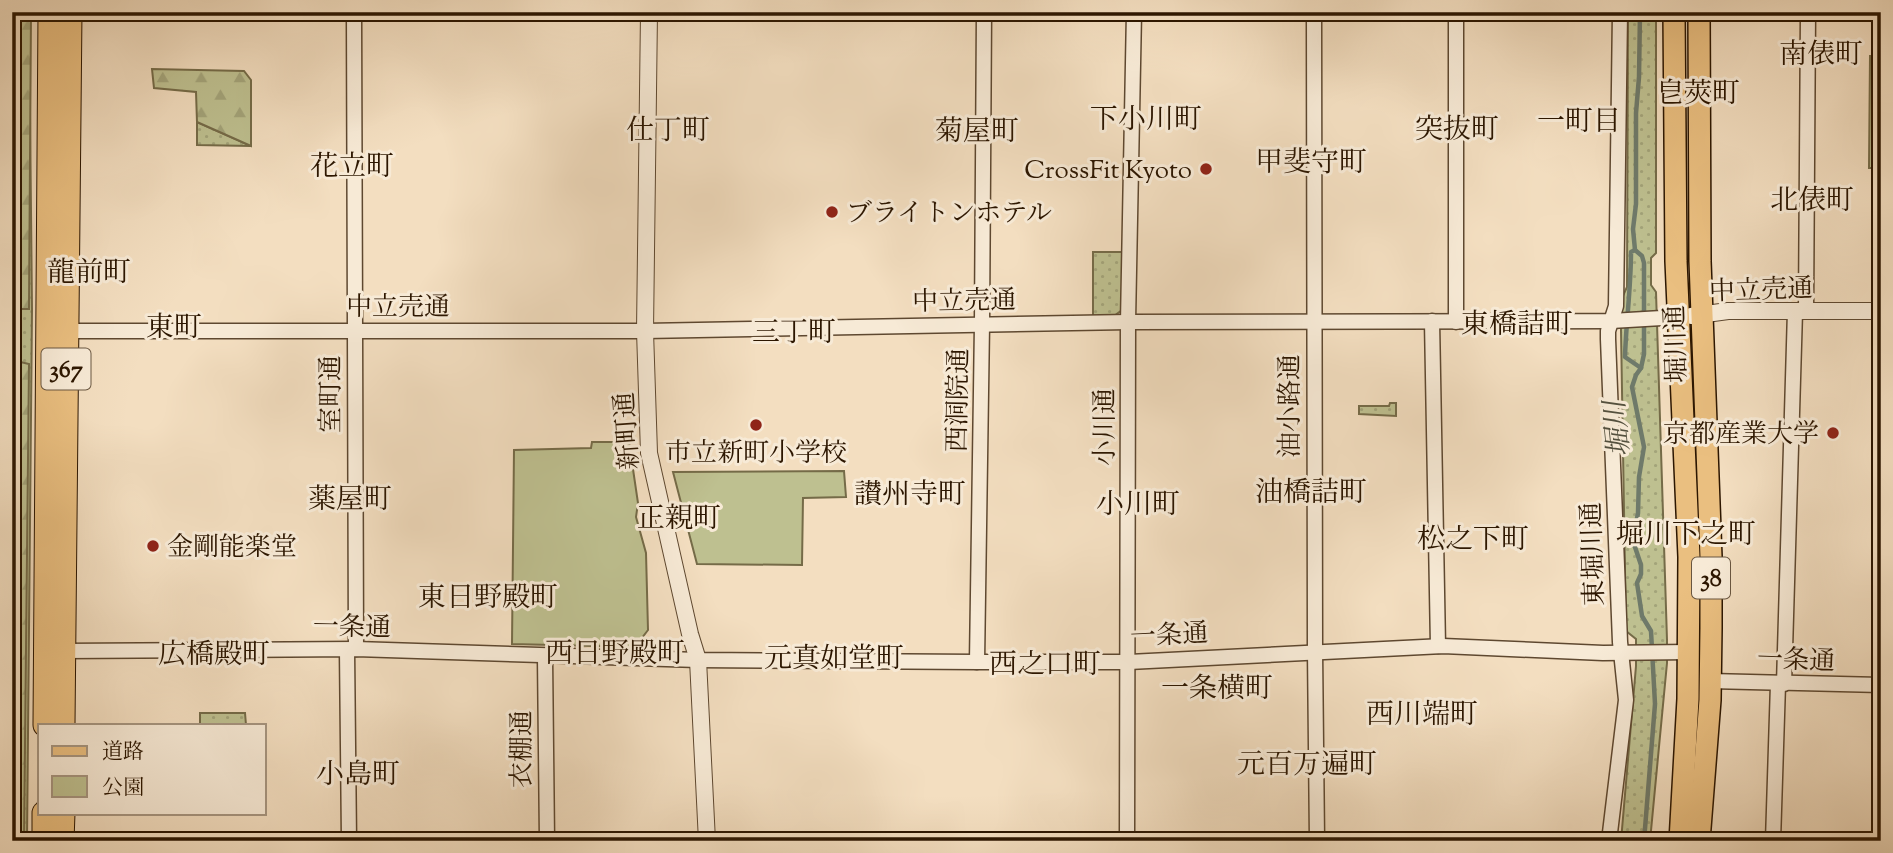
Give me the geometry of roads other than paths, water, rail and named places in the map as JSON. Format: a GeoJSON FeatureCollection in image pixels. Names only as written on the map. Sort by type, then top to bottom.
{"type":"FeatureCollection","features":[{"type":"Feature","properties":{"kind":"highway","name":"367"},"geometry":{"type":"LineString","coordinates":[[50,12],[64,724]]}},
{"type":"Feature","properties":{"kind":"highway","name":"367"},"geometry":{"type":"LineString","coordinates":[[45,724],[70,12]]}},
{"type":"Feature","properties":{"kind":"highway"},"geometry":{"type":"LineString","coordinates":[[44,814],[44,841]]}},
{"type":"Feature","properties":{"kind":"highway"},"geometry":{"type":"LineString","coordinates":[[62,841],[63,814]]}},
{"type":"Feature","properties":{"kind":"main road","name":"堀川通"},"geometry":{"type":"LineString","coordinates":[[1674,12],[1676,261],[1689,557],[1692,840]]}},
{"type":"Feature","properties":{"kind":"main road","name":"堀川通"},"geometry":{"type":"LineString","coordinates":[[1692,840],[1710,681],[1711,557],[1700,261],[1699,12]]}},
{"type":"Feature","properties":{"kind":"street","name":"室町通"},"geometry":{"type":"LineString","coordinates":[[349,841],[354,12]]}},
{"type":"Feature","properties":{"kind":"street","name":"新町通"},"geometry":{"type":"LineString","coordinates":[[649,12],[645,331],[649,453],[680,594],[698,660],[708,841]]}},
{"type":"Feature","properties":{"kind":"street","name":"西洞院通"},"geometry":{"type":"LineString","coordinates":[[977,662],[984,12]]}},
{"type":"Feature","properties":{"kind":"street","name":"小川通"},"geometry":{"type":"LineString","coordinates":[[1128,841],[1128,322],[1134,12]]}},
{"type":"Feature","properties":{"kind":"street","name":"油小路通"},"geometry":{"type":"LineString","coordinates":[[1314,12],[1317,841]]}},
{"type":"Feature","properties":{"kind":"street"},"geometry":{"type":"LineString","coordinates":[[1456,12],[1456,322]]}},
{"type":"Feature","properties":{"kind":"street","name":"東堀川通"},"geometry":{"type":"LineString","coordinates":[[1609,841],[1626,699],[1628,652],[1608,340],[1616,321],[1620,12]]}},
{"type":"Feature","properties":{"kind":"street"},"geometry":{"type":"LineString","coordinates":[[1773,841],[1800,311],[1808,12]]}},
{"type":"Feature","properties":{"kind":"street","name":"中立売通"},"geometry":{"type":"LineString","coordinates":[[57,331],[645,331],[1128,322],[1616,321],[1657,320],[1728,311],[1881,311]]}},
{"type":"Feature","properties":{"kind":"street"},"geometry":{"type":"LineString","coordinates":[[1432,321],[1438,646]]}},
{"type":"Feature","properties":{"kind":"street","name":"一条通"},"geometry":{"type":"LineString","coordinates":[[63,651],[351,650],[698,660],[977,662],[1129,662],[1438,646],[1603,653],[1689,652]]}},
{"type":"Feature","properties":{"kind":"street","name":"衣棚通"},"geometry":{"type":"LineString","coordinates":[[545,657],[547,841]]}},
{"type":"Feature","properties":{"kind":"street","name":"一条通"},"geometry":{"type":"LineString","coordinates":[[1710,681],[1881,685]]}},
{"type":"Feature","properties":{"kind":"street"},"geometry":{"type":"LineString","coordinates":[[1692,840],[1724,841]]}},
{"type":"Feature","properties":{"kind":"waterway","name":"堀川"},"geometry":{"type":"LineString","coordinates":[[1640,12],[1636,204],[1633,229],[1635,250],[1642,256],[1644,263],[1644,354],[1632,387],[1644,447],[1633,541],[1641,565],[1637,583],[1642,616],[1651,631],[1655,704],[1644,841]]}},
{"type":"Feature","properties":{"kind":"waterway"},"geometry":{"type":"LineString","coordinates":[[1635,250],[1631,252],[1625,357],[1641,368]]}},
{"type":"Feature","properties":{"kind":"place","name":"CrossFit Kyoto"},"geometry":{"type":"Point","coordinates":[1206,169]}},
{"type":"Feature","properties":{"kind":"place","name":"ブライトンホテル"},"geometry":{"type":"Point","coordinates":[832,212]}},
{"type":"Feature","properties":{"kind":"place","name":"市立新町小学校"},"geometry":{"type":"Point","coordinates":[756,425]}},
{"type":"Feature","properties":{"kind":"place","name":"京都産業大学"},"geometry":{"type":"Point","coordinates":[1833,433]}},
{"type":"Feature","properties":{"kind":"place","name":"金剛能楽堂"},"geometry":{"type":"Point","coordinates":[153,546]}},
{"type":"Feature","properties":{"kind":"district","name":"南俵町"},"geometry":{"type":"Point","coordinates":[1821,53]}},
{"type":"Feature","properties":{"kind":"district","name":"皀莢町"},"geometry":{"type":"Point","coordinates":[1698,92]}},
{"type":"Feature","properties":{"kind":"district","name":"下小川町"},"geometry":{"type":"Point","coordinates":[1146,118]}},
{"type":"Feature","properties":{"kind":"district","name":"一町目"},"geometry":{"type":"Point","coordinates":[1579,120]}},
{"type":"Feature","properties":{"kind":"district","name":"突抜町"},"geometry":{"type":"Point","coordinates":[1457,128]}},
{"type":"Feature","properties":{"kind":"district","name":"仕丁町"},"geometry":{"type":"Point","coordinates":[668,129]}},
{"type":"Feature","properties":{"kind":"district","name":"菊屋町"},"geometry":{"type":"Point","coordinates":[977,130]}},
{"type":"Feature","properties":{"kind":"district","name":"甲斐守町"},"geometry":{"type":"Point","coordinates":[1311,161]}},
{"type":"Feature","properties":{"kind":"district","name":"花立町"},"geometry":{"type":"Point","coordinates":[352,165]}},
{"type":"Feature","properties":{"kind":"district","name":"北俵町"},"geometry":{"type":"Point","coordinates":[1812,199]}},
{"type":"Feature","properties":{"kind":"district","name":"龍前町"},"geometry":{"type":"Point","coordinates":[89,271]}},
{"type":"Feature","properties":{"kind":"district","name":"東橋詰町"},"geometry":{"type":"Point","coordinates":[1517,323]}},
{"type":"Feature","properties":{"kind":"district","name":"東町"},"geometry":{"type":"Point","coordinates":[174,326]}},
{"type":"Feature","properties":{"kind":"district","name":"三丁町"},"geometry":{"type":"Point","coordinates":[794,331]}},
{"type":"Feature","properties":{"kind":"district","name":"油橋詰町"},"geometry":{"type":"Point","coordinates":[1311,491]}},
{"type":"Feature","properties":{"kind":"district","name":"讃州寺町"},"geometry":{"type":"Point","coordinates":[910,493]}},
{"type":"Feature","properties":{"kind":"district","name":"薬屋町"},"geometry":{"type":"Point","coordinates":[350,498]}},
{"type":"Feature","properties":{"kind":"district","name":"小川町"},"geometry":{"type":"Point","coordinates":[1138,503]}},
{"type":"Feature","properties":{"kind":"district","name":"正親町"},"geometry":{"type":"Point","coordinates":[679,517]}},
{"type":"Feature","properties":{"kind":"district","name":"堀川下之町"},"geometry":{"type":"Point","coordinates":[1686,533]}},
{"type":"Feature","properties":{"kind":"district","name":"松之下町"},"geometry":{"type":"Point","coordinates":[1473,538]}},
{"type":"Feature","properties":{"kind":"district","name":"東日野殿町"},"geometry":{"type":"Point","coordinates":[488,596]}},
{"type":"Feature","properties":{"kind":"district","name":"西日野殿町"},"geometry":{"type":"Point","coordinates":[615,652]}},
{"type":"Feature","properties":{"kind":"district","name":"広橋殿町"},"geometry":{"type":"Point","coordinates":[214,653]}},
{"type":"Feature","properties":{"kind":"district","name":"元真如堂町"},"geometry":{"type":"Point","coordinates":[834,657]}},
{"type":"Feature","properties":{"kind":"district","name":"西之口町"},"geometry":{"type":"Point","coordinates":[1045,663]}},
{"type":"Feature","properties":{"kind":"district","name":"一条横町"},"geometry":{"type":"Point","coordinates":[1217,687]}},
{"type":"Feature","properties":{"kind":"district","name":"西川端町"},"geometry":{"type":"Point","coordinates":[1422,713]}},
{"type":"Feature","properties":{"kind":"district","name":"元百万遍町"},"geometry":{"type":"Point","coordinates":[1307,763]}},
{"type":"Feature","properties":{"kind":"district","name":"小島町"},"geometry":{"type":"Point","coordinates":[358,773]}}]}
